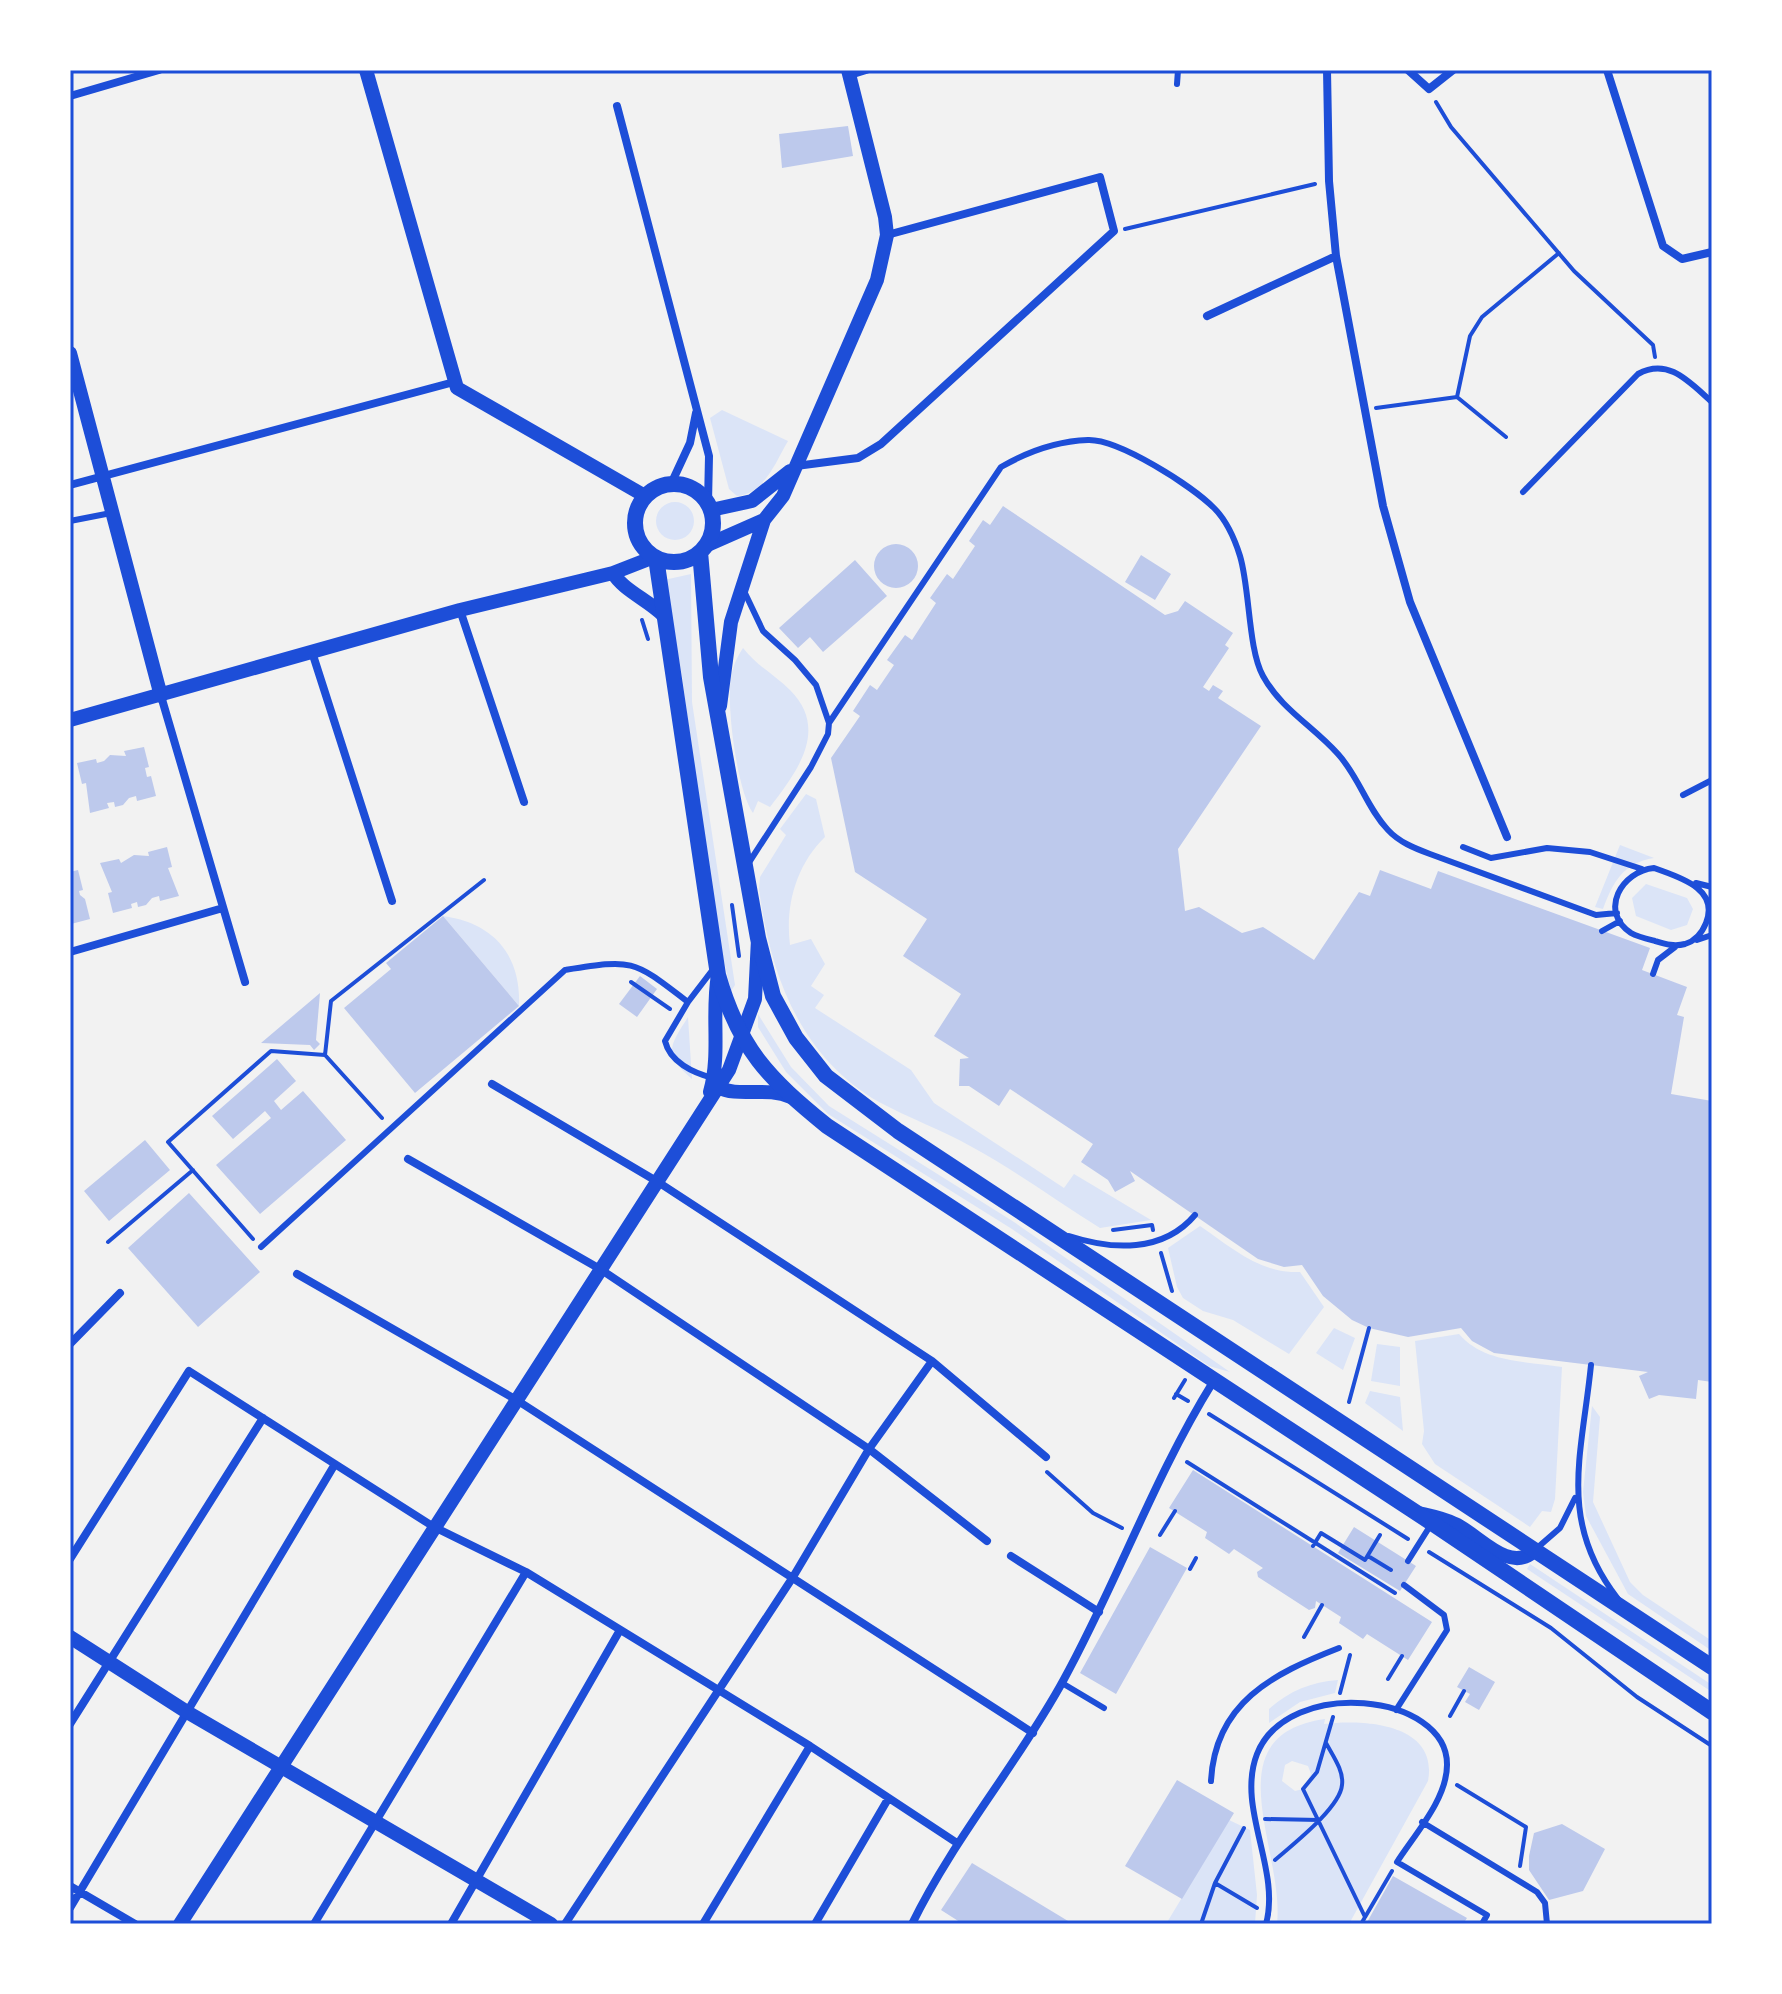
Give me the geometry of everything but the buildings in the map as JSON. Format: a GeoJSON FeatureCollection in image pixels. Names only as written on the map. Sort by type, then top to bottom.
{"type":"FeatureCollection","features":[{"type":"Feature","properties":{"kind":"main road"},"geometry":{"type":"LineString","coordinates":[[1712,1667],[898,1131],[826,1076],[796,1038],[779,1007],[758,938],[711,677],[703,549],[713,525],[709,507],[692,488],[671,484],[657,487],[645,496],[635,517],[636,534],[655,557],[680,702],[718,970],[741,1039],[755,1061],[792,1098],[827,1126],[1213,1382],[1425,1518],[1712,1712]]}},
{"type":"Feature","properties":{"kind":"main road"},"geometry":{"type":"LineString","coordinates":[[655,557],[679,562],[703,549]]}},
{"type":"Feature","properties":{"kind":"street"},"geometry":{"type":"LineString","coordinates":[[70,96],[159,70]]}},
{"type":"Feature","properties":{"kind":"street"},"geometry":{"type":"LineString","coordinates":[[366,70],[454,382],[467,396],[645,496]]}},
{"type":"Feature","properties":{"kind":"street"},"geometry":{"type":"LineString","coordinates":[[719,714],[731,622],[764,520],[783,496],[877,280],[887,235],[881,194],[849,72],[866,70]]}},
{"type":"Feature","properties":{"kind":"street"},"geometry":{"type":"LineString","coordinates":[[1327,70],[1329,181],[1336,256],[1383,506],[1410,602],[1507,837]]}},
{"type":"Feature","properties":{"kind":"street"},"geometry":{"type":"LineString","coordinates":[[1408,70],[1429,89],[1453,70]]}},
{"type":"Feature","properties":{"kind":"street"},"geometry":{"type":"LineString","coordinates":[[1607,70],[1663,246],[1682,259],[1712,252]]}},
{"type":"Feature","properties":{"kind":"street"},"geometry":{"type":"LineString","coordinates":[[617,106],[709,456],[709,507],[752,501],[796,466],[858,458],[881,444],[1114,231],[1100,177],[887,235]]}},
{"type":"Feature","properties":{"kind":"street"},"geometry":{"type":"LineString","coordinates":[[1207,316],[1336,256]]}},
{"type":"Feature","properties":{"kind":"street"},"geometry":{"type":"LineString","coordinates":[[70,353],[105,475],[161,696],[245,982]]}},
{"type":"Feature","properties":{"kind":"street"},"geometry":{"type":"LineString","coordinates":[[70,485],[454,382]]}},
{"type":"Feature","properties":{"kind":"street"},"geometry":{"type":"LineString","coordinates":[[671,484],[690,443],[696,413]]}},
{"type":"Feature","properties":{"kind":"street"},"geometry":{"type":"LineString","coordinates":[[703,549],[764,520]]}},
{"type":"Feature","properties":{"kind":"street"},"geometry":{"type":"LineString","coordinates":[[70,720],[460,610],[613,573],[655,557]]}},
{"type":"Feature","properties":{"kind":"street"},"geometry":{"type":"LineString","coordinates":[[613,573],[618,583],[643,596],[663,615]]}},
{"type":"Feature","properties":{"kind":"street"},"geometry":{"type":"LineString","coordinates":[[460,610],[524,802]]}},
{"type":"Feature","properties":{"kind":"street"},"geometry":{"type":"LineString","coordinates":[[312,652],[392,901]]}},
{"type":"Feature","properties":{"kind":"street"},"geometry":{"type":"LineString","coordinates":[[70,952],[223,908]]}},
{"type":"Feature","properties":{"kind":"street"},"geometry":{"type":"LineString","coordinates":[[180,1924],[515,1399],[658,1182],[716,1083],[735,1061],[755,999],[758,938]]}},
{"type":"Feature","properties":{"kind":"street"},"geometry":{"type":"LineString","coordinates":[[716,1083],[713,1003],[718,970]]}},
{"type":"Feature","properties":{"kind":"street"},"geometry":{"type":"LineString","coordinates":[[716,1083],[733,1091],[767,1089],[792,1098]]}},
{"type":"Feature","properties":{"kind":"street"},"geometry":{"type":"LineString","coordinates":[[492,1084],[658,1182],[932,1361],[1046,1457]]}},
{"type":"Feature","properties":{"kind":"street"},"geometry":{"type":"LineString","coordinates":[[408,1159],[600,1269],[869,1449],[987,1541]]}},
{"type":"Feature","properties":{"kind":"street"},"geometry":{"type":"LineString","coordinates":[[297,1274],[515,1399],[1033,1733]]}},
{"type":"Feature","properties":{"kind":"street"},"geometry":{"type":"LineString","coordinates":[[70,1344],[120,1293]]}},
{"type":"Feature","properties":{"kind":"street"},"geometry":{"type":"LineString","coordinates":[[565,1924],[793,1577],[869,1449],[932,1361]]}},
{"type":"Feature","properties":{"kind":"street"},"geometry":{"type":"LineString","coordinates":[[70,1559],[189,1371],[434,1527],[526,1572],[810,1746],[957,1843]]}},
{"type":"Feature","properties":{"kind":"street"},"geometry":{"type":"LineString","coordinates":[[912,1924],[957,1843],[1033,1733],[1062,1683],[1099,1612],[1133,1534],[1197,1407],[1213,1382]]}},
{"type":"Feature","properties":{"kind":"street"},"geometry":{"type":"LineString","coordinates":[[70,1724],[263,1418]]}},
{"type":"Feature","properties":{"kind":"street"},"geometry":{"type":"LineString","coordinates":[[70,1908],[335,1464]]}},
{"type":"Feature","properties":{"kind":"street"},"geometry":{"type":"LineString","coordinates":[[1425,1518],[1458,1525],[1506,1556],[1518,1559],[1533,1552]]}},
{"type":"Feature","properties":{"kind":"street"},"geometry":{"type":"LineString","coordinates":[[1011,1556],[1099,1612]]}},
{"type":"Feature","properties":{"kind":"street"},"geometry":{"type":"LineString","coordinates":[[314,1924],[378,1823],[526,1572]]}},
{"type":"Feature","properties":{"kind":"street"},"geometry":{"type":"LineString","coordinates":[[451,1924],[620,1630]]}},
{"type":"Feature","properties":{"kind":"street"},"geometry":{"type":"LineString","coordinates":[[70,1637],[187,1712],[551,1924]]}},
{"type":"Feature","properties":{"kind":"street"},"geometry":{"type":"LineString","coordinates":[[703,1924],[810,1746]]}},
{"type":"Feature","properties":{"kind":"street"},"geometry":{"type":"LineString","coordinates":[[815,1924],[888,1799]]}},
{"type":"Feature","properties":{"kind":"street"},"geometry":{"type":"LineString","coordinates":[[70,1886],[135,1924]]}},
{"type":"Feature","properties":{"kind":"lane"},"geometry":{"type":"LineString","coordinates":[[1177,84],[1178,70]]}},
{"type":"Feature","properties":{"kind":"lane"},"geometry":{"type":"LineString","coordinates":[[1523,492],[1638,374],[1658,367],[1678,373],[1712,402]]}},
{"type":"Feature","properties":{"kind":"lane"},"geometry":{"type":"LineString","coordinates":[[829,723],[1001,467],[1025,453],[1054,446],[1088,440],[1110,443],[1139,457],[1215,509],[1231,532],[1241,559],[1260,673],[1283,706],[1338,754],[1389,831],[1406,845],[1596,915],[1619,917]]}},
{"type":"Feature","properties":{"kind":"lane"},"geometry":{"type":"LineString","coordinates":[[70,521],[114,512]]}},
{"type":"Feature","properties":{"kind":"lane"},"geometry":{"type":"LineString","coordinates":[[742,587],[763,631],[795,660],[816,685],[829,723],[828,734],[811,767],[767,830],[746,867]]}},
{"type":"Feature","properties":{"kind":"lane"},"geometry":{"type":"LineString","coordinates":[[1683,795],[1712,780]]}},
{"type":"Feature","properties":{"kind":"lane"},"geometry":{"type":"LineString","coordinates":[[1463,847],[1491,858],[1547,848],[1590,852],[1712,887]]}},
{"type":"Feature","properties":{"kind":"lane"},"geometry":{"type":"LineString","coordinates":[[1642,869],[1623,882],[1617,893],[1619,917],[1633,934],[1680,946]]}},
{"type":"Feature","properties":{"kind":"lane"},"geometry":{"type":"LineString","coordinates":[[1690,881],[1705,896],[1708,906],[1705,927],[1690,942]]}},
{"type":"Feature","properties":{"kind":"lane"},"geometry":{"type":"LineString","coordinates":[[1602,931],[1619,917]]}},
{"type":"Feature","properties":{"kind":"lane"},"geometry":{"type":"LineString","coordinates":[[1653,974],[1658,960],[1680,946],[1712,935]]}},
{"type":"Feature","properties":{"kind":"lane"},"geometry":{"type":"LineString","coordinates":[[261,1247],[565,970],[606,963],[634,964],[688,1002]]}},
{"type":"Feature","properties":{"kind":"lane"},"geometry":{"type":"LineString","coordinates":[[716,1083],[683,1065],[665,1045],[688,1002],[718,970]]}},
{"type":"Feature","properties":{"kind":"lane"},"geometry":{"type":"LineString","coordinates":[[1026,1216],[1084,1241],[1122,1246],[1165,1240],[1195,1215]]}},
{"type":"Feature","properties":{"kind":"lane"},"geometry":{"type":"LineString","coordinates":[[1591,1365],[1578,1490],[1579,1523],[1605,1580],[1634,1616]]}},
{"type":"Feature","properties":{"kind":"lane"},"geometry":{"type":"LineString","coordinates":[[1533,1552],[1560,1528],[1578,1490]]}},
{"type":"Feature","properties":{"kind":"lane"},"geometry":{"type":"LineString","coordinates":[[1408,1561],[1418,1545],[1425,1518]]}},
{"type":"Feature","properties":{"kind":"lane"},"geometry":{"type":"LineString","coordinates":[[1396,1710],[1447,1630],[1444,1615],[1404,1585]]}},
{"type":"Feature","properties":{"kind":"lane"},"geometry":{"type":"LineString","coordinates":[[1211,1781],[1212,1756],[1220,1730],[1250,1693],[1339,1648]]}},
{"type":"Feature","properties":{"kind":"lane"},"geometry":{"type":"LineString","coordinates":[[1062,1683],[1104,1708]]}},
{"type":"Feature","properties":{"kind":"lane"},"geometry":{"type":"LineString","coordinates":[[1266,1924],[1269,1915],[1253,1768],[1269,1735],[1289,1719],[1310,1708],[1357,1701],[1396,1710],[1436,1736],[1445,1750],[1445,1778],[1397,1862],[1487,1915],[1482,1924]]}},
{"type":"Feature","properties":{"kind":"lane"},"geometry":{"type":"LineString","coordinates":[[1422,1822],[1528,1886],[1545,1903],[1547,1924]]}},
{"type":"Feature","properties":{"kind":"path"},"geometry":{"type":"LineString","coordinates":[[1429,89],[1451,127],[1559,253],[1653,345],[1658,367]]}},
{"type":"Feature","properties":{"kind":"path"},"geometry":{"type":"LineString","coordinates":[[1114,231],[1329,181]]}},
{"type":"Feature","properties":{"kind":"path"},"geometry":{"type":"LineString","coordinates":[[1457,397],[1470,336],[1482,317],[1559,253]]}},
{"type":"Feature","properties":{"kind":"path"},"geometry":{"type":"LineString","coordinates":[[1366,410],[1457,397],[1506,437]]}},
{"type":"Feature","properties":{"kind":"path"},"geometry":{"type":"LineString","coordinates":[[325,1055],[331,1001],[484,880]]}},
{"type":"Feature","properties":{"kind":"path"},"geometry":{"type":"LineString","coordinates":[[730,897],[741,970]]}},
{"type":"Feature","properties":{"kind":"path"},"geometry":{"type":"LineString","coordinates":[[606,963],[680,1016]]}},
{"type":"Feature","properties":{"kind":"path"},"geometry":{"type":"LineString","coordinates":[[261,1247],[168,1142],[271,1051],[325,1055],[391,1128]]}},
{"type":"Feature","properties":{"kind":"path"},"geometry":{"type":"LineString","coordinates":[[108,1242],[193,1170]]}},
{"type":"Feature","properties":{"kind":"path"},"geometry":{"type":"LineString","coordinates":[[1349,1402],[1369,1328]]}},
{"type":"Feature","properties":{"kind":"path"},"geometry":{"type":"LineString","coordinates":[[1176,1394],[1551,1628],[1637,1697],[1712,1746]]}},
{"type":"Feature","properties":{"kind":"path"},"geometry":{"type":"LineString","coordinates":[[1046,1457],[1047,1474],[1093,1513],[1133,1534]]}},
{"type":"Feature","properties":{"kind":"path"},"geometry":{"type":"LineString","coordinates":[[1187,1462],[1400,1596]]}},
{"type":"Feature","properties":{"kind":"path"},"geometry":{"type":"LineString","coordinates":[[1160,1535],[1175,1511]]}},
{"type":"Feature","properties":{"kind":"path"},"geometry":{"type":"LineString","coordinates":[[1313,1546],[1321,1533],[1365,1560],[1380,1535]]}},
{"type":"Feature","properties":{"kind":"path"},"geometry":{"type":"LineString","coordinates":[[1323,1547],[1329,1537]]}},
{"type":"Feature","properties":{"kind":"path"},"geometry":{"type":"LineString","coordinates":[[1368,1556],[1391,1570]]}},
{"type":"Feature","properties":{"kind":"path"},"geometry":{"type":"LineString","coordinates":[[1190,1569],[1196,1558]]}},
{"type":"Feature","properties":{"kind":"path"},"geometry":{"type":"LineString","coordinates":[[1304,1637],[1322,1605]]}},
{"type":"Feature","properties":{"kind":"path"},"geometry":{"type":"LineString","coordinates":[[1338,1702],[1350,1655]]}},
{"type":"Feature","properties":{"kind":"path"},"geometry":{"type":"LineString","coordinates":[[1388,1679],[1402,1656]]}},
{"type":"Feature","properties":{"kind":"path"},"geometry":{"type":"LineString","coordinates":[[1450,1716],[1464,1691]]}},
{"type":"Feature","properties":{"kind":"path"},"geometry":{"type":"LineString","coordinates":[[1331,1723],[1317,1772],[1303,1789],[1365,1917]]}},
{"type":"Feature","properties":{"kind":"path"},"geometry":{"type":"LineString","coordinates":[[1265,1870],[1319,1820],[1340,1793],[1343,1783],[1325,1741]]}},
{"type":"Feature","properties":{"kind":"path"},"geometry":{"type":"LineString","coordinates":[[1445,1778],[1526,1827],[1520,1868],[1528,1886]]}},
{"type":"Feature","properties":{"kind":"path"},"geometry":{"type":"LineString","coordinates":[[1203,1923],[1215,1883],[1244,1828],[1257,1819],[1319,1820]]}},
{"type":"Feature","properties":{"kind":"path"},"geometry":{"type":"LineString","coordinates":[[1361,1924],[1397,1862]]}},
{"type":"Feature","properties":{"kind":"path"},"geometry":{"type":"LineString","coordinates":[[1215,1883],[1269,1915]]}},
{"type":"Feature","properties":{"kind":"shaded area"},"geometry":{"type":"Polygon","coordinates":[[[722,410],[788,441],[762,483],[747,494],[737,496],[729,489],[710,418],[722,410]]]}},
{"type":"Feature","properties":{"kind":"shaded area"},"geometry":{"type":"Polygon","coordinates":[[[675,502],[688,508],[694,521],[688,534],[675,540],[662,534],[656,521],[662,508],[675,502]]]}},
{"type":"Feature","properties":{"kind":"shaded area"},"geometry":{"type":"Polygon","coordinates":[[[691,574],[692,702],[735,985],[731,991],[716,927],[682,676],[664,580],[691,574]]]}},
{"type":"Feature","properties":{"kind":"shaded area"},"geometry":{"type":"Polygon","coordinates":[[[743,648],[790,690],[802,705],[808,736],[805,751],[790,780],[770,807],[758,801],[753,813],[742,786],[730,707],[732,673],[743,648]]]}},
{"type":"Feature","properties":{"kind":"shaded area"},"geometry":{"type":"Polygon","coordinates":[[[806,794],[816,799],[825,837],[800,873],[791,901],[789,930],[790,945],[811,939],[825,964],[811,986],[824,995],[815,1008],[911,1070],[934,1103],[1064,1188],[1074,1174],[1151,1220],[1100,1228],[988,1156],[879,1102],[828,1062],[809,1037],[781,982],[771,952],[759,889],[760,877],[786,835],[780,829],[806,794]]]}},
{"type":"Feature","properties":{"kind":"shaded area"},"geometry":{"type":"Polygon","coordinates":[[[1620,845],[1654,858],[1627,869],[1615,882],[1603,909],[1595,907],[1620,845]]]}},
{"type":"Feature","properties":{"kind":"shaded area"},"geometry":{"type":"Polygon","coordinates":[[[1646,884],[1687,898],[1693,909],[1687,925],[1671,930],[1636,916],[1632,898],[1646,884]]]}},
{"type":"Feature","properties":{"kind":"shaded area"},"geometry":{"type":"Polygon","coordinates":[[[443,916],[477,926],[501,944],[515,971],[519,1006],[443,916]]]}},
{"type":"Feature","properties":{"kind":"shaded area"},"geometry":{"type":"Polygon","coordinates":[[[758,1014],[791,1067],[829,1106],[1014,1222],[1230,1372],[1209,1366],[1012,1229],[828,1114],[786,1072],[758,1027],[758,1014]]]}},
{"type":"Feature","properties":{"kind":"shaded area"},"geometry":{"type":"Polygon","coordinates":[[[688,1017],[692,1079],[676,1063],[672,1050],[688,1017]]]}},
{"type":"Feature","properties":{"kind":"shaded area"},"geometry":{"type":"Polygon","coordinates":[[[1200,1226],[1259,1264],[1272,1269],[1300,1272],[1324,1307],[1289,1354],[1233,1320],[1203,1311],[1183,1298],[1177,1287],[1168,1248],[1200,1226]]]}},
{"type":"Feature","properties":{"kind":"shaded area"},"geometry":{"type":"Polygon","coordinates":[[[1334,1328],[1355,1338],[1343,1370],[1316,1353],[1334,1328]]]}},
{"type":"Feature","properties":{"kind":"shaded area"},"geometry":{"type":"Polygon","coordinates":[[[1459,1334],[1480,1351],[1493,1356],[1562,1367],[1555,1499],[1551,1512],[1542,1511],[1530,1527],[1435,1464],[1422,1444],[1424,1431],[1415,1341],[1459,1334]]]}},
{"type":"Feature","properties":{"kind":"shaded area"},"geometry":{"type":"Polygon","coordinates":[[[1377,1344],[1400,1347],[1400,1386],[1371,1381],[1377,1344]]]}},
{"type":"Feature","properties":{"kind":"shaded area"},"geometry":{"type":"Polygon","coordinates":[[[1370,1391],[1400,1397],[1403,1431],[1365,1403],[1370,1391]]]}},
{"type":"Feature","properties":{"kind":"shaded area"},"geometry":{"type":"Polygon","coordinates":[[[1592,1406],[1600,1417],[1593,1502],[1630,1582],[1643,1595],[1712,1641],[1712,1651],[1628,1594],[1586,1516],[1583,1492],[1592,1406]]]}},
{"type":"Feature","properties":{"kind":"shaded area"},"geometry":{"type":"Polygon","coordinates":[[[1530,1564],[1712,1685],[1712,1692],[1527,1569],[1530,1564]]]}},
{"type":"Feature","properties":{"kind":"shaded area"},"geometry":{"type":"Polygon","coordinates":[[[1338,1680],[1335,1693],[1300,1702],[1269,1723],[1269,1709],[1284,1697],[1310,1685],[1338,1680]]]}},
{"type":"Feature","properties":{"kind":"shaded area"},"geometry":{"type":"Polygon","coordinates":[[[1325,1719],[1324,1724],[1358,1723],[1395,1729],[1410,1736],[1422,1747],[1428,1762],[1428,1781],[1349,1924],[1277,1924],[1277,1895],[1261,1800],[1262,1771],[1271,1747],[1291,1729],[1325,1719]],[[1292,1761],[1285,1765],[1282,1781],[1295,1791],[1303,1789],[1311,1774],[1308,1766],[1292,1761]]]}},
{"type":"Feature","properties":{"kind":"shaded area"},"geometry":{"type":"Polygon","coordinates":[[[1229,1820],[1250,1830],[1257,1895],[1255,1924],[1166,1924],[1229,1820]]]}}]}
